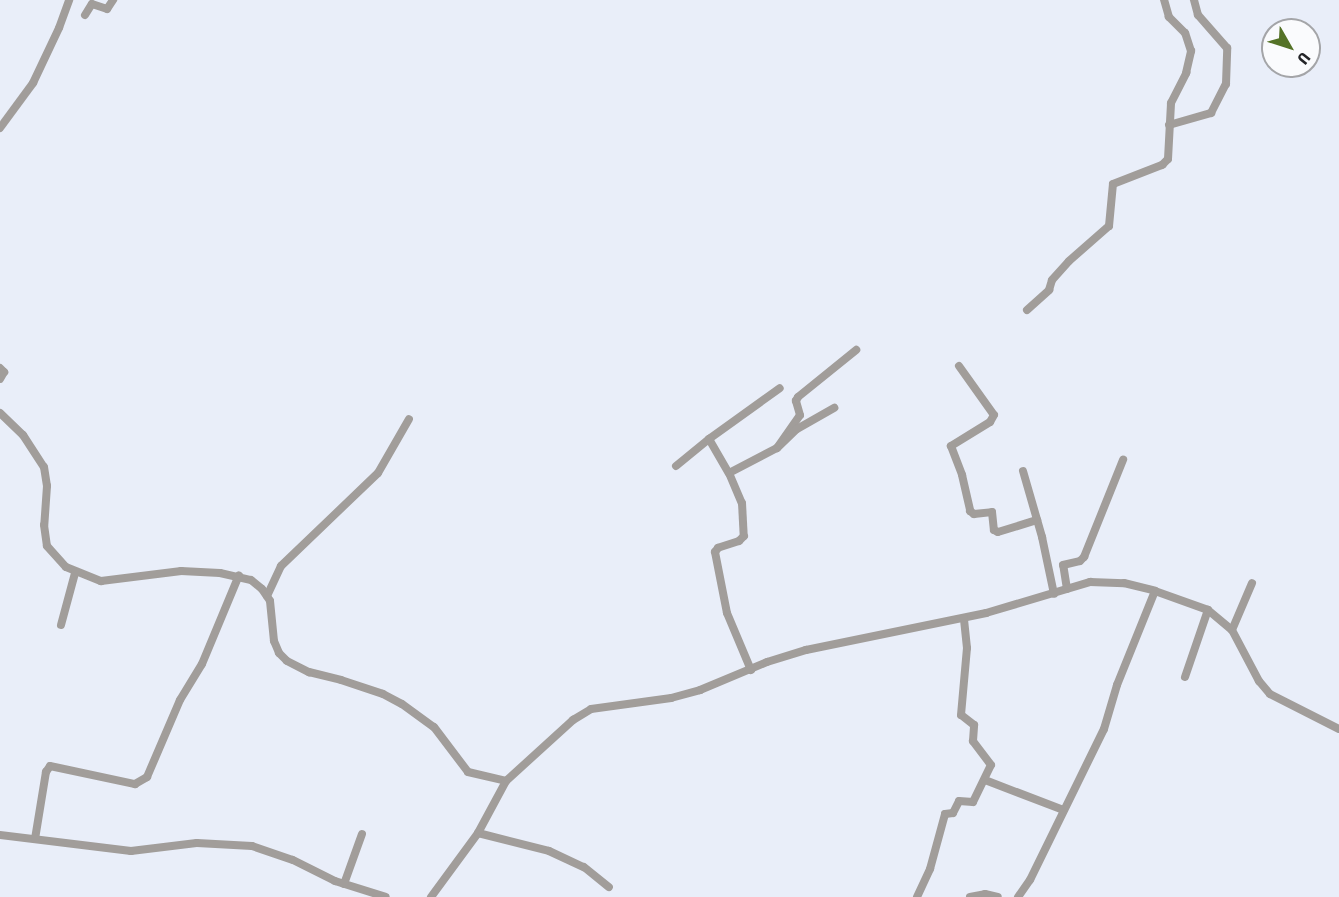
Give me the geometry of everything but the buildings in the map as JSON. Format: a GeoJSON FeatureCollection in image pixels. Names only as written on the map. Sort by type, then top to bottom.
{"type":"FeatureCollection","features":[{"type":"Feature","properties":{"kind":"street"},"geometry":{"type":"LineString","coordinates":[[0,128],[33,83],[60,28],[69,0]]}},
{"type":"Feature","properties":{"kind":"street"},"geometry":{"type":"LineString","coordinates":[[86,15],[92,4],[107,9],[113,0]]}},
{"type":"Feature","properties":{"kind":"street"},"geometry":{"type":"LineString","coordinates":[[1026,310],[1049,290],[1052,280],[1069,261],[1109,226],[1113,184],[1162,165],[1168,159],[1168,125],[1171,104],[1186,73],[1191,51],[1187,36],[1169,17],[1164,0]]}},
{"type":"Feature","properties":{"kind":"street"},"geometry":{"type":"LineString","coordinates":[[1168,125],[1211,113],[1226,84],[1227,48],[1198,15],[1194,0]]}},
{"type":"Feature","properties":{"kind":"street"},"geometry":{"type":"LineString","coordinates":[[777,448],[800,415],[796,401],[798,396],[856,350]]}},
{"type":"Feature","properties":{"kind":"street"},"geometry":{"type":"LineString","coordinates":[[959,366],[994,415],[990,422],[951,446],[962,475],[970,512],[972,514],[992,512],[997,532],[1037,520]]}},
{"type":"Feature","properties":{"kind":"street"},"geometry":{"type":"LineString","coordinates":[[0,368],[4,372],[0,379]]}},
{"type":"Feature","properties":{"kind":"street"},"geometry":{"type":"LineString","coordinates":[[676,466],[708,439],[780,388]]}},
{"type":"Feature","properties":{"kind":"street"},"geometry":{"type":"LineString","coordinates":[[729,473],[777,448],[797,429],[834,408]]}},
{"type":"Feature","properties":{"kind":"street"},"geometry":{"type":"LineString","coordinates":[[0,412],[23,435],[44,467],[47,486],[44,525],[47,546],[53,556],[75,573],[101,581],[181,571],[240,575],[258,585],[267,596],[272,607],[274,641],[279,653],[287,661],[309,672],[341,680],[393,699],[434,727],[468,772],[479,777],[506,781]]}},
{"type":"Feature","properties":{"kind":"street"},"geometry":{"type":"LineString","coordinates":[[267,596],[281,566],[378,473],[409,418]]}},
{"type":"Feature","properties":{"kind":"street"},"geometry":{"type":"LineString","coordinates":[[708,439],[729,473],[742,503],[744,534],[740,540],[718,548],[715,552],[727,613],[751,670]]}},
{"type":"Feature","properties":{"kind":"street"},"geometry":{"type":"LineString","coordinates":[[1067,589],[1063,565],[1083,559],[1123,460]]}},
{"type":"Feature","properties":{"kind":"street"},"geometry":{"type":"LineString","coordinates":[[1023,471],[1054,594]]}},
{"type":"Feature","properties":{"kind":"street"},"geometry":{"type":"LineString","coordinates":[[61,625],[75,573]]}},
{"type":"Feature","properties":{"kind":"street"},"geometry":{"type":"LineString","coordinates":[[35,839],[48,766],[135,784],[147,777],[180,700],[202,664],[240,575]]}},
{"type":"Feature","properties":{"kind":"street"},"geometry":{"type":"LineString","coordinates":[[431,897],[478,833],[506,781],[573,720],[591,709],[671,698],[711,687],[806,650],[964,618],[1067,589],[1109,581],[1155,591],[1209,610],[1232,630],[1259,681],[1270,694],[1339,729]]}},
{"type":"Feature","properties":{"kind":"street"},"geometry":{"type":"LineString","coordinates":[[1232,630],[1252,583]]}},
{"type":"Feature","properties":{"kind":"street"},"geometry":{"type":"LineString","coordinates":[[1018,897],[1030,880],[1104,729],[1123,669],[1155,591]]}},
{"type":"Feature","properties":{"kind":"street"},"geometry":{"type":"LineString","coordinates":[[1185,677],[1209,610]]}},
{"type":"Feature","properties":{"kind":"street"},"geometry":{"type":"LineString","coordinates":[[917,897],[930,869],[946,813],[953,813],[959,801],[973,802],[991,764],[973,741],[974,725],[961,713],[967,648],[964,618]]}},
{"type":"Feature","properties":{"kind":"street"},"geometry":{"type":"LineString","coordinates":[[985,780],[1063,810]]}},
{"type":"Feature","properties":{"kind":"street"},"geometry":{"type":"LineString","coordinates":[[478,833],[511,839],[564,857],[584,867],[609,887]]}},
{"type":"Feature","properties":{"kind":"street"},"geometry":{"type":"LineString","coordinates":[[344,884],[362,834]]}},
{"type":"Feature","properties":{"kind":"street"},"geometry":{"type":"LineString","coordinates":[[0,836],[131,850],[197,843],[252,846],[275,852],[344,884],[386,897]]}},
{"type":"Feature","properties":{"kind":"street"},"geometry":{"type":"LineString","coordinates":[[970,897],[985,894],[998,897]]}}]}
